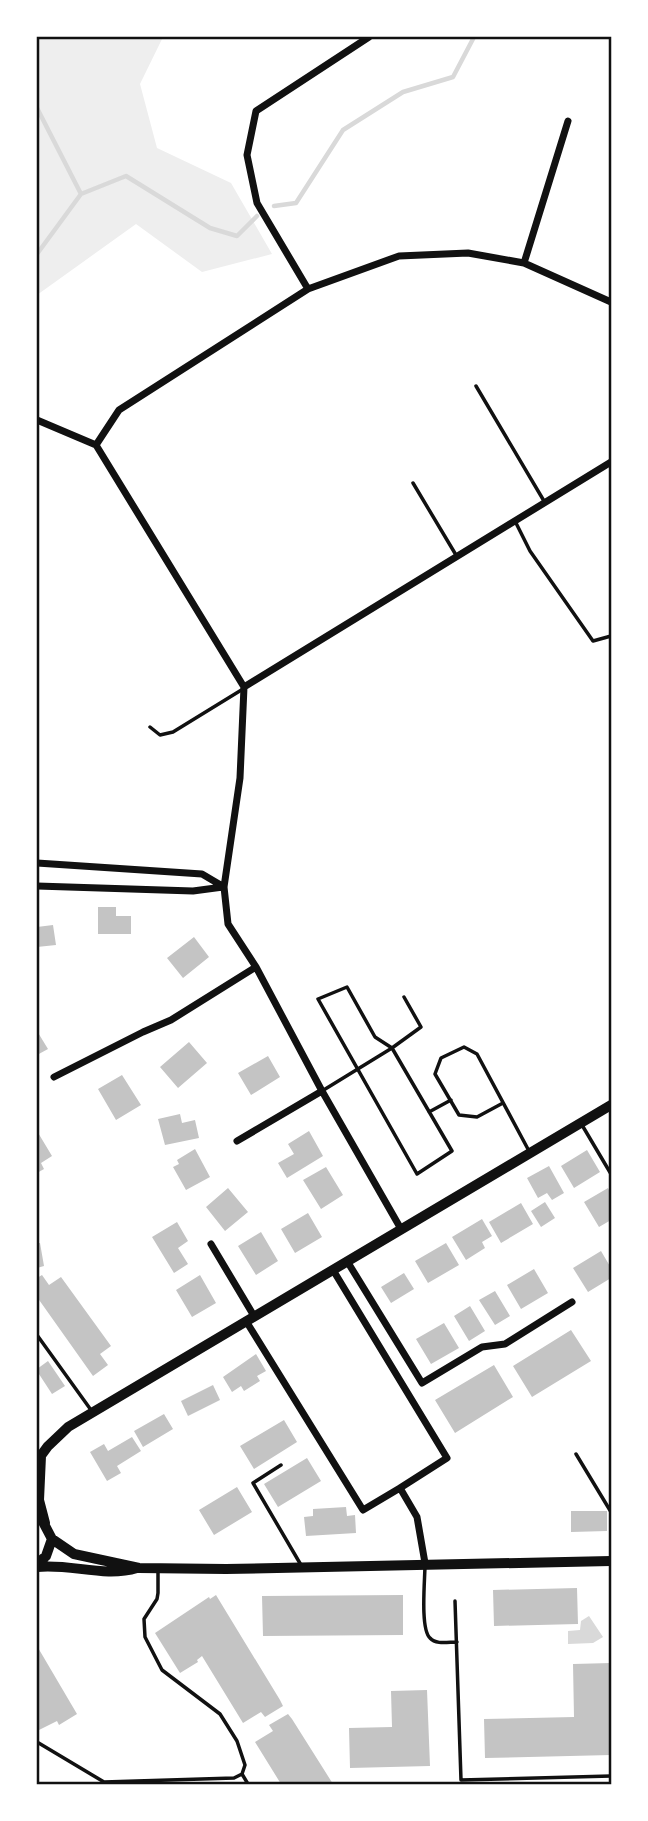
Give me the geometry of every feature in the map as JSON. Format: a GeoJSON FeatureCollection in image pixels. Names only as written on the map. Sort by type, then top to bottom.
{"type":"FeatureCollection","features":[{"type":"Feature","properties":{"kind":"street"},"geometry":{"type":"LineString","coordinates":[[308,289],[257,203],[247,155],[256,111],[369,37]]}},
{"type":"Feature","properties":{"kind":"street"},"geometry":{"type":"LineString","coordinates":[[524,262],[568,121]]}},
{"type":"Feature","properties":{"kind":"street"},"geometry":{"type":"LineString","coordinates":[[96,445],[119,410],[308,289],[399,256],[468,253],[524,262],[611,302]]}},
{"type":"Feature","properties":{"kind":"street"},"geometry":{"type":"LineString","coordinates":[[37,420],[96,445],[244,687],[240,778],[224,887],[228,924],[256,967],[322,1091],[401,1229]]}},
{"type":"Feature","properties":{"kind":"street"},"geometry":{"type":"LineString","coordinates":[[244,687],[611,463]]}},
{"type":"Feature","properties":{"kind":"street"},"geometry":{"type":"LineString","coordinates":[[37,863],[202,874],[224,887]]}},
{"type":"Feature","properties":{"kind":"street"},"geometry":{"type":"LineString","coordinates":[[37,886],[193,891],[224,887]]}},
{"type":"Feature","properties":{"kind":"street"},"geometry":{"type":"LineString","coordinates":[[54,1077],[171,1020],[256,967]]}},
{"type":"Feature","properties":{"kind":"street"},"geometry":{"type":"LineString","coordinates":[[237,1141],[322,1091]]}},
{"type":"Feature","properties":{"kind":"street"},"geometry":{"type":"LineString","coordinates":[[611,1105],[59,1434],[39,1459],[41,1519],[52,1539],[74,1554],[139,1568],[226,1569],[611,1561]]}},
{"type":"Feature","properties":{"kind":"street"},"geometry":{"type":"LineString","coordinates":[[211,1244],[250,1318],[363,1510],[447,1458],[333,1270]]}},
{"type":"Feature","properties":{"kind":"street"},"geometry":{"type":"LineString","coordinates":[[347,1261],[422,1383],[482,1348],[505,1344],[572,1302]]}},
{"type":"Feature","properties":{"kind":"street"},"geometry":{"type":"LineString","coordinates":[[400,1488],[417,1517],[425,1563]]}},
{"type":"Feature","properties":{"kind":"street"},"geometry":{"type":"LineString","coordinates":[[37,1565],[46,1556],[52,1539]]}},
{"type":"Feature","properties":{"kind":"street"},"geometry":{"type":"LineString","coordinates":[[37,1565],[124,1572],[139,1568]]}},
{"type":"Feature","properties":{"kind":"lane"},"geometry":{"type":"LineString","coordinates":[[476,386],[545,503]]}},
{"type":"Feature","properties":{"kind":"lane"},"geometry":{"type":"LineString","coordinates":[[413,483],[457,557]]}},
{"type":"Feature","properties":{"kind":"lane"},"geometry":{"type":"LineString","coordinates":[[516,521],[530,551],[593,641],[611,636]]}},
{"type":"Feature","properties":{"kind":"lane"},"geometry":{"type":"LineString","coordinates":[[150,727],[160,735],[173,732],[244,687]]}},
{"type":"Feature","properties":{"kind":"lane"},"geometry":{"type":"LineString","coordinates":[[347,987],[375,1037],[392,1048],[452,1151],[417,1174],[318,999],[347,987]]}},
{"type":"Feature","properties":{"kind":"lane"},"geometry":{"type":"LineString","coordinates":[[322,1091],[421,1027],[404,997]]}},
{"type":"Feature","properties":{"kind":"lane"},"geometry":{"type":"LineString","coordinates":[[503,1103],[477,1117],[459,1115],[435,1074],[440,1058],[464,1047],[477,1054],[530,1153]]}},
{"type":"Feature","properties":{"kind":"lane"},"geometry":{"type":"LineString","coordinates":[[429,1112],[451,1100]]}},
{"type":"Feature","properties":{"kind":"lane"},"geometry":{"type":"LineString","coordinates":[[581,1123],[611,1174]]}},
{"type":"Feature","properties":{"kind":"lane"},"geometry":{"type":"LineString","coordinates":[[37,1335],[39,1342],[93,1413]]}},
{"type":"Feature","properties":{"kind":"lane"},"geometry":{"type":"LineString","coordinates":[[576,1454],[611,1512]]}},
{"type":"Feature","properties":{"kind":"lane"},"geometry":{"type":"LineString","coordinates":[[281,1465],[253,1483],[302,1566]]}},
{"type":"Feature","properties":{"kind":"lane"},"geometry":{"type":"LineString","coordinates":[[425,1563],[425,1629],[430,1639],[439,1643],[457,1642]]}},
{"type":"Feature","properties":{"kind":"lane"},"geometry":{"type":"LineString","coordinates":[[37,1742],[104,1782],[234,1778],[242,1774],[245,1765],[237,1741],[220,1714],[162,1670],[145,1637],[144,1619],[158,1593],[158,1568]]}},
{"type":"Feature","properties":{"kind":"lane"},"geometry":{"type":"LineString","coordinates":[[455,1601],[461,1780],[611,1776]]}},
{"type":"Feature","properties":{"kind":"lane"},"geometry":{"type":"LineString","coordinates":[[242,1774],[248,1784]]}},
{"type":"Feature","properties":{"kind":"shaded area"},"geometry":{"type":"Polygon","coordinates":[[[37,37],[163,37],[140,84],[157,148],[231,183],[272,254],[202,272],[136,224],[37,295],[37,37]]]}},
{"type":"Feature","properties":{"kind":"shaded area"},"geometry":{"type":"Polygon","coordinates":[[[589,1616],[603,1637],[593,1643],[568,1644],[568,1631],[580,1630],[581,1621],[589,1616]]]}},
{"type":"Feature","properties":{"kind":"building"},"geometry":{"type":"Polygon","coordinates":[[[98,907],[116,907],[116,916],[131,916],[131,934],[98,934],[98,907]]]}},
{"type":"Feature","properties":{"kind":"building"},"geometry":{"type":"Polygon","coordinates":[[[53,925],[56,945],[37,947],[37,927],[53,925]]]}},
{"type":"Feature","properties":{"kind":"building"},"geometry":{"type":"Polygon","coordinates":[[[194,937],[209,957],[183,978],[167,958],[194,937]]]}},
{"type":"Feature","properties":{"kind":"building"},"geometry":{"type":"Polygon","coordinates":[[[37,1031],[48,1049],[37,1055],[37,1031]]]}},
{"type":"Feature","properties":{"kind":"building"},"geometry":{"type":"Polygon","coordinates":[[[189,1042],[207,1063],[178,1088],[160,1067],[189,1042]]]}},
{"type":"Feature","properties":{"kind":"building"},"geometry":{"type":"Polygon","coordinates":[[[268,1056],[280,1077],[251,1095],[238,1073],[268,1056]]]}},
{"type":"Feature","properties":{"kind":"building"},"geometry":{"type":"Polygon","coordinates":[[[122,1075],[141,1105],[116,1120],[98,1089],[122,1075]]]}},
{"type":"Feature","properties":{"kind":"building"},"geometry":{"type":"Polygon","coordinates":[[[180,1114],[182,1123],[195,1120],[199,1138],[165,1145],[158,1119],[180,1114]]]}},
{"type":"Feature","properties":{"kind":"building"},"geometry":{"type":"Polygon","coordinates":[[[37,1131],[52,1156],[41,1163],[44,1169],[37,1173],[37,1131]]]}},
{"type":"Feature","properties":{"kind":"building"},"geometry":{"type":"Polygon","coordinates":[[[309,1131],[323,1156],[287,1178],[278,1163],[294,1154],[288,1144],[309,1131]]]}},
{"type":"Feature","properties":{"kind":"building"},"geometry":{"type":"Polygon","coordinates":[[[195,1149],[210,1177],[186,1190],[173,1167],[179,1164],[177,1160],[195,1149]]]}},
{"type":"Feature","properties":{"kind":"building"},"geometry":{"type":"Polygon","coordinates":[[[587,1150],[600,1172],[574,1188],[561,1166],[587,1150]]]}},
{"type":"Feature","properties":{"kind":"building"},"geometry":{"type":"Polygon","coordinates":[[[549,1166],[564,1193],[552,1200],[547,1193],[538,1198],[527,1178],[549,1166]]]}},
{"type":"Feature","properties":{"kind":"building"},"geometry":{"type":"Polygon","coordinates":[[[326,1167],[343,1195],[321,1209],[303,1180],[326,1167]]]}},
{"type":"Feature","properties":{"kind":"building"},"geometry":{"type":"Polygon","coordinates":[[[228,1188],[248,1212],[225,1231],[206,1207],[228,1188]]]}},
{"type":"Feature","properties":{"kind":"building"},"geometry":{"type":"Polygon","coordinates":[[[608,1188],[611,1194],[611,1220],[599,1227],[584,1202],[608,1188]]]}},
{"type":"Feature","properties":{"kind":"building"},"geometry":{"type":"Polygon","coordinates":[[[545,1202],[555,1218],[541,1227],[531,1211],[545,1202]]]}},
{"type":"Feature","properties":{"kind":"building"},"geometry":{"type":"Polygon","coordinates":[[[521,1203],[533,1224],[501,1243],[489,1222],[521,1203]]]}},
{"type":"Feature","properties":{"kind":"building"},"geometry":{"type":"Polygon","coordinates":[[[308,1213],[322,1237],[295,1253],[281,1229],[308,1213]]]}},
{"type":"Feature","properties":{"kind":"building"},"geometry":{"type":"Polygon","coordinates":[[[482,1219],[492,1236],[482,1242],[485,1248],[466,1260],[452,1237],[482,1219]]]}},
{"type":"Feature","properties":{"kind":"building"},"geometry":{"type":"Polygon","coordinates":[[[177,1222],[188,1241],[178,1248],[188,1264],[174,1273],[152,1237],[177,1222]]]}},
{"type":"Feature","properties":{"kind":"building"},"geometry":{"type":"Polygon","coordinates":[[[261,1232],[278,1261],[256,1275],[238,1246],[261,1232]]]}},
{"type":"Feature","properties":{"kind":"building"},"geometry":{"type":"Polygon","coordinates":[[[37,1243],[40,1243],[44,1266],[37,1268],[37,1243]]]}},
{"type":"Feature","properties":{"kind":"building"},"geometry":{"type":"Polygon","coordinates":[[[446,1243],[459,1265],[428,1283],[415,1261],[446,1243]]]}},
{"type":"Feature","properties":{"kind":"building"},"geometry":{"type":"Polygon","coordinates":[[[601,1251],[611,1268],[611,1278],[588,1292],[573,1268],[601,1251]]]}},
{"type":"Feature","properties":{"kind":"building"},"geometry":{"type":"Polygon","coordinates":[[[534,1269],[548,1293],[521,1309],[507,1285],[534,1269]]]}},
{"type":"Feature","properties":{"kind":"building"},"geometry":{"type":"Polygon","coordinates":[[[404,1273],[414,1289],[391,1303],[381,1287],[404,1273]]]}},
{"type":"Feature","properties":{"kind":"building"},"geometry":{"type":"Polygon","coordinates":[[[42,1275],[49,1285],[61,1277],[111,1346],[100,1354],[108,1365],[93,1376],[37,1297],[37,1278],[42,1275]]]}},
{"type":"Feature","properties":{"kind":"building"},"geometry":{"type":"Polygon","coordinates":[[[200,1275],[216,1303],[192,1317],[176,1290],[200,1275]]]}},
{"type":"Feature","properties":{"kind":"building"},"geometry":{"type":"Polygon","coordinates":[[[495,1291],[510,1316],[495,1325],[479,1300],[495,1291]]]}},
{"type":"Feature","properties":{"kind":"building"},"geometry":{"type":"Polygon","coordinates":[[[470,1306],[485,1331],[469,1341],[454,1316],[470,1306]]]}},
{"type":"Feature","properties":{"kind":"building"},"geometry":{"type":"Polygon","coordinates":[[[444,1323],[459,1348],[431,1364],[416,1339],[444,1323]]]}},
{"type":"Feature","properties":{"kind":"building"},"geometry":{"type":"Polygon","coordinates":[[[571,1330],[591,1361],[532,1397],[513,1366],[571,1330]]]}},
{"type":"Feature","properties":{"kind":"building"},"geometry":{"type":"Polygon","coordinates":[[[256,1354],[266,1371],[257,1376],[260,1381],[244,1391],[241,1386],[232,1392],[223,1377],[256,1354]]]}},
{"type":"Feature","properties":{"kind":"building"},"geometry":{"type":"Polygon","coordinates":[[[48,1361],[65,1386],[52,1394],[37,1371],[48,1361]]]}},
{"type":"Feature","properties":{"kind":"building"},"geometry":{"type":"Polygon","coordinates":[[[494,1365],[513,1397],[455,1433],[435,1400],[494,1365]]]}},
{"type":"Feature","properties":{"kind":"building"},"geometry":{"type":"Polygon","coordinates":[[[213,1385],[220,1400],[188,1416],[181,1401],[213,1385]]]}},
{"type":"Feature","properties":{"kind":"building"},"geometry":{"type":"Polygon","coordinates":[[[164,1414],[173,1429],[143,1447],[134,1431],[164,1414]]]}},
{"type":"Feature","properties":{"kind":"building"},"geometry":{"type":"Polygon","coordinates":[[[284,1420],[297,1442],[254,1469],[240,1446],[284,1420]]]}},
{"type":"Feature","properties":{"kind":"building"},"geometry":{"type":"Polygon","coordinates":[[[132,1437],[141,1451],[117,1466],[121,1473],[107,1481],[90,1452],[104,1444],[108,1451],[132,1437]]]}},
{"type":"Feature","properties":{"kind":"building"},"geometry":{"type":"Polygon","coordinates":[[[307,1458],[321,1481],[278,1507],[264,1484],[307,1458]]]}},
{"type":"Feature","properties":{"kind":"building"},"geometry":{"type":"Polygon","coordinates":[[[237,1487],[252,1512],[214,1535],[199,1510],[237,1487]]]}},
{"type":"Feature","properties":{"kind":"building"},"geometry":{"type":"Polygon","coordinates":[[[346,1507],[347,1516],[355,1515],[356,1533],[306,1536],[304,1517],[313,1516],[313,1509],[346,1507]]]}},
{"type":"Feature","properties":{"kind":"building"},"geometry":{"type":"Polygon","coordinates":[[[571,1511],[607,1511],[607,1531],[571,1532],[571,1511]]]}},
{"type":"Feature","properties":{"kind":"building"},"geometry":{"type":"Polygon","coordinates":[[[577,1588],[578,1624],[494,1626],[493,1590],[577,1588]]]}},
{"type":"Feature","properties":{"kind":"building"},"geometry":{"type":"Polygon","coordinates":[[[216,1595],[283,1706],[265,1717],[261,1712],[243,1723],[202,1656],[198,1662],[180,1673],[155,1633],[216,1595]]]}},
{"type":"Feature","properties":{"kind":"building"},"geometry":{"type":"Polygon","coordinates":[[[403,1595],[403,1635],[263,1636],[262,1596],[403,1595]]]}},
{"type":"Feature","properties":{"kind":"building"},"geometry":{"type":"Polygon","coordinates":[[[37,1646],[77,1714],[59,1725],[57,1721],[37,1731],[37,1646]]]}},
{"type":"Feature","properties":{"kind":"building"},"geometry":{"type":"Polygon","coordinates":[[[611,1663],[611,1755],[485,1758],[484,1719],[574,1717],[573,1664],[611,1663]]]}},
{"type":"Feature","properties":{"kind":"building"},"geometry":{"type":"Polygon","coordinates":[[[427,1690],[430,1766],[350,1768],[349,1728],[392,1727],[391,1691],[427,1690]]]}},
{"type":"Feature","properties":{"kind":"building"},"geometry":{"type":"Polygon","coordinates":[[[288,1714],[333,1784],[281,1784],[255,1742],[273,1731],[269,1725],[288,1714]]]}},
{"type":"Feature","properties":{"kind":"waterway"},"geometry":{"type":"LineString","coordinates":[[274,206],[296,203],[343,130],[403,92],[453,77],[474,37]]}},
{"type":"Feature","properties":{"kind":"waterway"},"geometry":{"type":"LineString","coordinates":[[37,108],[81,194]]}},
{"type":"Feature","properties":{"kind":"waterway"},"geometry":{"type":"LineString","coordinates":[[37,254],[81,194],[126,176],[210,228],[237,236],[257,216]]}}]}
